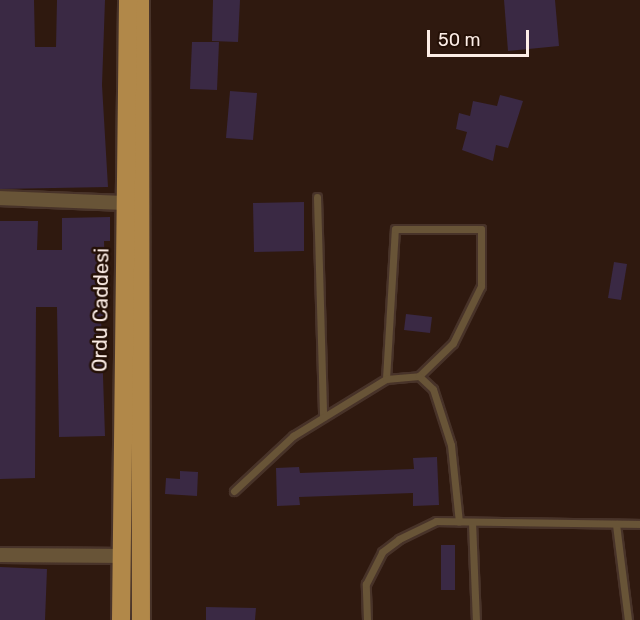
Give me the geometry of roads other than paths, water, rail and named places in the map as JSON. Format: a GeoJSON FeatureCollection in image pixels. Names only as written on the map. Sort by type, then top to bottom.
{"type":"FeatureCollection","features":[{"type":"Feature","properties":{"kind":"main road","name":"Ordu Caddesi"},"geometry":{"type":"LineString","coordinates":[[121,620],[128,0]]}},
{"type":"Feature","properties":{"kind":"main road","name":"Ordu Caddesi"},"geometry":{"type":"LineString","coordinates":[[140,0],[141,620]]}},
{"type":"Feature","properties":{"kind":"street"},"geometry":{"type":"LineString","coordinates":[[0,198],[124,203]]}},
{"type":"Feature","properties":{"kind":"street"},"geometry":{"type":"LineString","coordinates":[[0,555],[121,556]]}},
{"type":"Feature","properties":{"kind":"lane"},"geometry":{"type":"LineString","coordinates":[[317,197],[323,417]]}},
{"type":"Feature","properties":{"kind":"lane"},"geometry":{"type":"LineString","coordinates":[[234,490],[293,436],[386,378],[419,376],[453,343],[481,286],[481,229],[395,229],[386,378]]}},
{"type":"Feature","properties":{"kind":"lane"},"geometry":{"type":"LineString","coordinates":[[419,376],[434,390],[451,446],[459,522]]}},
{"type":"Feature","properties":{"kind":"lane"},"geometry":{"type":"LineString","coordinates":[[367,620],[366,584],[382,552],[399,539],[436,521],[640,524]]}},
{"type":"Feature","properties":{"kind":"lane"},"geometry":{"type":"LineString","coordinates":[[472,522],[476,620]]}},
{"type":"Feature","properties":{"kind":"lane"},"geometry":{"type":"LineString","coordinates":[[616,524],[628,620]]}}]}
